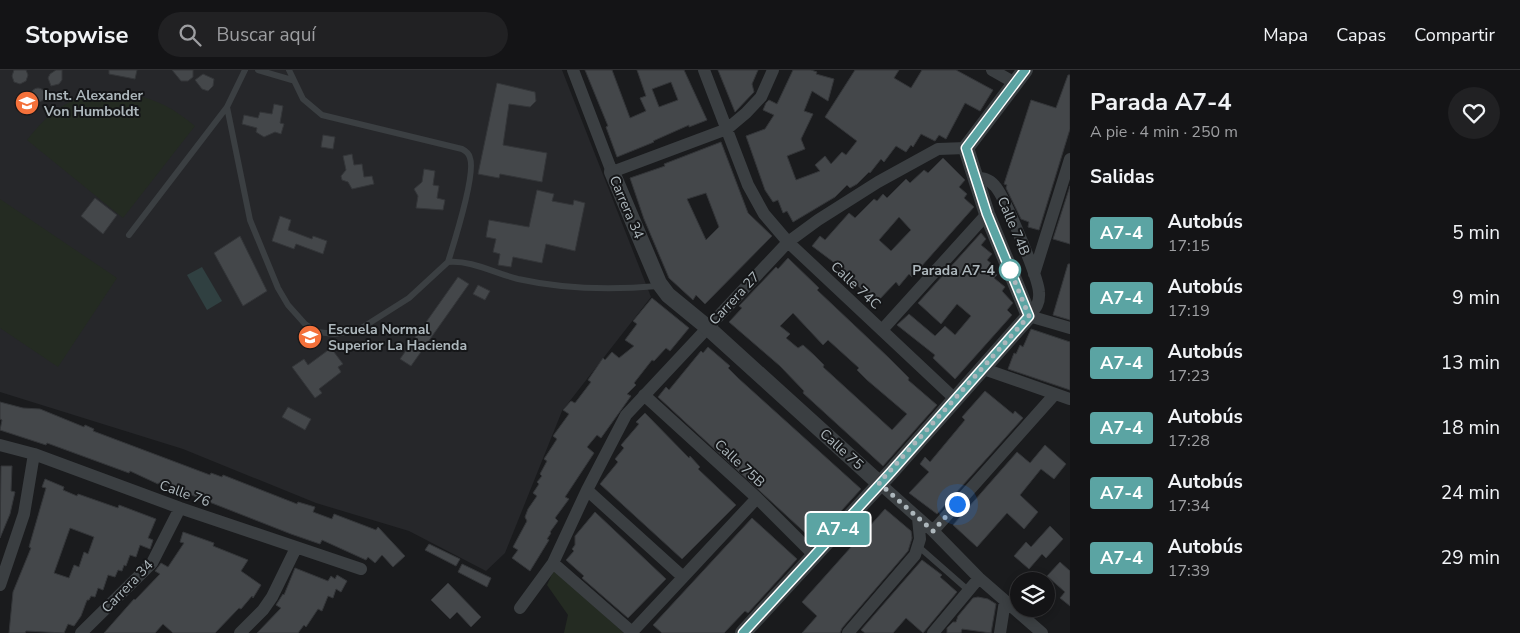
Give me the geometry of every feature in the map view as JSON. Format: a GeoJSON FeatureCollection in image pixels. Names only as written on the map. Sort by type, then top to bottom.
{"type":"FeatureCollection","features":[{"type":"Feature","properties":{"kind":"street","name":"Carrera 34"},"geometry":{"type":"LineString","coordinates":[[573,70],[612,172],[661,286],[668,295],[707,327]]}},
{"type":"Feature","properties":{"kind":"street","name":"Calle 74C"},"geometry":{"type":"LineString","coordinates":[[704,70],[748,185],[764,214],[788,242],[954,398]]}},
{"type":"Feature","properties":{"kind":"street"},"geometry":{"type":"LineString","coordinates":[[612,172],[727,129],[746,114],[761,97],[773,70]]}},
{"type":"Feature","properties":{"kind":"street"},"geometry":{"type":"LineString","coordinates":[[992,70],[1015,83]]}},
{"type":"Feature","properties":{"kind":"street"},"geometry":{"type":"LineString","coordinates":[[966,148],[1025,70]]}},
{"type":"Feature","properties":{"kind":"street","name":"Calle 74B"},"geometry":{"type":"LineString","coordinates":[[966,148],[974,177],[987,214],[1029,316],[1037,307],[1039,290],[1034,274],[999,192],[989,180],[974,177]]}},
{"type":"Feature","properties":{"kind":"street","name":"Carrera 27"},"geometry":{"type":"LineString","coordinates":[[520,608],[553,563],[587,490],[626,415],[788,242],[878,182],[938,150],[966,148]]}},
{"type":"Feature","properties":{"kind":"street"},"geometry":{"type":"LineString","coordinates":[[1034,274],[1070,159]]}},
{"type":"Feature","properties":{"kind":"street"},"geometry":{"type":"LineString","coordinates":[[882,330],[987,214]]}},
{"type":"Feature","properties":{"kind":"street"},"geometry":{"type":"LineString","coordinates":[[743,633],[1029,316],[1070,328]]}},
{"type":"Feature","properties":{"kind":"street","name":"Calle 75"},"geometry":{"type":"LineString","coordinates":[[707,327],[933,531],[979,578],[1042,633]]}},
{"type":"Feature","properties":{"kind":"street"},"geometry":{"type":"LineString","coordinates":[[981,368],[1070,399]]}},
{"type":"Feature","properties":{"kind":"street","name":"Calle 75B"},"geometry":{"type":"LineString","coordinates":[[644,394],[757,498],[814,555]]}},
{"type":"Feature","properties":{"kind":"street"},"geometry":{"type":"LineString","coordinates":[[933,531],[1054,394]]}},
{"type":"Feature","properties":{"kind":"street","name":"Calle 76"},"geometry":{"type":"LineString","coordinates":[[0,446],[34,454],[180,508],[361,569]]}},
{"type":"Feature","properties":{"kind":"street"},"geometry":{"type":"LineString","coordinates":[[0,585],[24,514],[34,454]]}},
{"type":"Feature","properties":{"kind":"street"},"geometry":{"type":"LineString","coordinates":[[587,490],[683,577]]}},
{"type":"Feature","properties":{"kind":"street"},"geometry":{"type":"LineString","coordinates":[[553,563],[632,632],[757,498]]}},
{"type":"Feature","properties":{"kind":"street","name":"Carrera 34"},"geometry":{"type":"LineString","coordinates":[[81,633],[152,563],[180,508]]}},
{"type":"Feature","properties":{"kind":"street"},"geometry":{"type":"LineString","coordinates":[[848,633],[915,555],[919,547],[918,518]]}},
{"type":"Feature","properties":{"kind":"street"},"geometry":{"type":"LineString","coordinates":[[240,633],[263,610],[272,597],[296,548]]}},
{"type":"Feature","properties":{"kind":"street"},"geometry":{"type":"LineString","coordinates":[[933,633],[979,578]]}},
{"type":"Feature","properties":{"kind":"street"},"geometry":{"type":"LineString","coordinates":[[1000,633],[1005,601]]}},
{"type":"Feature","properties":{"kind":"lane"},"geometry":{"type":"LineString","coordinates":[[129,235],[227,108],[245,70]]}},
{"type":"Feature","properties":{"kind":"lane"},"geometry":{"type":"LineString","coordinates":[[258,70],[292,80]]}},
{"type":"Feature","properties":{"kind":"lane"},"geometry":{"type":"LineString","coordinates":[[227,108],[250,220],[278,288],[288,305],[305,324],[317,332],[336,334],[360,329],[409,298],[448,262],[464,210],[471,163],[467,153],[462,149],[322,115],[303,99],[292,80],[289,70]]}},
{"type":"Feature","properties":{"kind":"lane"},"geometry":{"type":"LineString","coordinates":[[448,262],[467,263],[517,279],[548,284],[616,289],[661,286]]}},
{"type":"Feature","properties":{"kind":"lane"},"geometry":{"type":"LineString","coordinates":[[919,547],[968,590]]}},
{"type":"Feature","properties":{"kind":"shaded area","name":"Escuela Normal Superior La Hacienda"},"geometry":{"type":"Polygon","coordinates":[[[0,70],[562,70],[651,297],[562,411],[505,553],[486,571],[409,531],[316,503],[183,449],[0,392],[0,70]]]}},
{"type":"Feature","properties":{"kind":"shaded area"},"geometry":{"type":"Polygon","coordinates":[[[108,93],[133,95],[154,101],[174,111],[195,126],[123,218],[27,140],[44,120],[62,106],[82,97],[108,93]]]}},
{"type":"Feature","properties":{"kind":"shaded area"},"geometry":{"type":"Polygon","coordinates":[[[0,199],[117,278],[58,367],[0,328],[0,199]]]}},
{"type":"Feature","properties":{"kind":"shaded area"},"geometry":{"type":"Polygon","coordinates":[[[202,267],[222,301],[207,310],[187,275],[202,267]]]}},
{"type":"Feature","properties":{"kind":"shaded area"},"geometry":{"type":"Polygon","coordinates":[[[554,570],[624,633],[564,633],[568,615],[547,585],[554,570]]]}},
{"type":"Feature","properties":{"kind":"building"},"geometry":{"type":"Polygon","coordinates":[[[14,70],[26,70],[28,75],[26,81],[20,84],[14,82],[12,76],[14,70]]]}},
{"type":"Feature","properties":{"kind":"building"},"geometry":{"type":"Polygon","coordinates":[[[56,70],[62,70],[62,80],[59,84],[51,86],[48,78],[56,70]]]}},
{"type":"Feature","properties":{"kind":"building"},"geometry":{"type":"Polygon","coordinates":[[[109,70],[137,70],[135,79],[109,74],[109,70]]]}},
{"type":"Feature","properties":{"kind":"building"},"geometry":{"type":"Polygon","coordinates":[[[172,70],[193,70],[193,77],[188,81],[181,81],[172,70]]]}},
{"type":"Feature","properties":{"kind":"building"},"geometry":{"type":"Polygon","coordinates":[[[585,70],[612,70],[630,118],[646,111],[640,98],[646,96],[637,70],[684,70],[707,120],[689,127],[689,125],[617,157],[606,127],[608,126],[585,70]],[[671,82],[652,89],[659,107],[678,100],[671,82]]]}},
{"type":"Feature","properties":{"kind":"building"},"geometry":{"type":"Polygon","coordinates":[[[718,70],[758,70],[752,84],[754,92],[735,112],[718,70]]]}},
{"type":"Feature","properties":{"kind":"building"},"geometry":{"type":"Polygon","coordinates":[[[793,70],[811,70],[817,72],[816,74],[834,79],[828,101],[812,91],[804,111],[813,114],[801,139],[805,149],[787,156],[796,180],[820,171],[815,165],[825,156],[831,164],[842,152],[846,155],[857,141],[825,117],[855,70],[899,70],[894,78],[911,88],[922,70],[956,70],[993,90],[980,111],[965,103],[946,139],[939,135],[935,141],[921,134],[913,147],[911,145],[906,152],[896,146],[884,162],[881,159],[870,173],[857,184],[850,188],[847,185],[835,197],[793,222],[787,211],[783,213],[778,200],[773,202],[765,190],[746,136],[765,129],[774,115],[763,110],[766,103],[769,100],[777,104],[793,70]]]}},
{"type":"Feature","properties":{"kind":"building"},"geometry":{"type":"Polygon","coordinates":[[[203,74],[214,79],[213,86],[208,91],[202,89],[195,80],[203,74]]]}},
{"type":"Feature","properties":{"kind":"building"},"geometry":{"type":"Polygon","coordinates":[[[1068,75],[1070,75],[1070,129],[1039,230],[1028,227],[1029,222],[1021,219],[1006,188],[1007,185],[1004,184],[1031,100],[1056,108],[1068,75]]]}},
{"type":"Feature","properties":{"kind":"building"},"geometry":{"type":"Polygon","coordinates":[[[497,83],[535,92],[536,101],[530,107],[509,104],[503,145],[547,153],[542,182],[500,174],[499,178],[478,174],[497,83]]]}},
{"type":"Feature","properties":{"kind":"building"},"geometry":{"type":"Polygon","coordinates":[[[35,88],[41,88],[45,95],[41,102],[35,102],[31,98],[31,92],[35,88]]]}},
{"type":"Feature","properties":{"kind":"building"},"geometry":{"type":"Polygon","coordinates":[[[274,104],[283,106],[280,123],[284,124],[281,134],[275,132],[264,137],[256,132],[257,128],[242,124],[244,115],[258,118],[260,112],[272,114],[274,104]]]}},
{"type":"Feature","properties":{"kind":"building"},"geometry":{"type":"Polygon","coordinates":[[[323,135],[335,137],[333,149],[321,147],[323,135]]]}},
{"type":"Feature","properties":{"kind":"building"},"geometry":{"type":"Polygon","coordinates":[[[721,142],[748,213],[772,236],[705,304],[696,295],[693,300],[669,278],[644,219],[630,178],[665,166],[664,164],[721,142]],[[706,193],[687,199],[706,240],[719,227],[706,193]]]}},
{"type":"Feature","properties":{"kind":"building"},"geometry":{"type":"Polygon","coordinates":[[[352,154],[354,165],[362,164],[364,177],[372,176],[374,184],[352,189],[348,182],[342,180],[341,176],[346,170],[343,156],[352,154]]]}},
{"type":"Feature","properties":{"kind":"building"},"geometry":{"type":"Polygon","coordinates":[[[943,158],[965,180],[959,187],[967,194],[964,198],[974,207],[912,277],[909,274],[899,286],[896,282],[876,303],[832,261],[812,246],[820,236],[825,240],[849,213],[855,218],[874,199],[877,201],[883,194],[887,198],[906,179],[910,183],[924,170],[928,173],[943,158]],[[899,217],[879,240],[891,251],[911,230],[899,217]]]}},
{"type":"Feature","properties":{"kind":"building"},"geometry":{"type":"Polygon","coordinates":[[[424,169],[435,171],[433,185],[439,186],[437,198],[445,200],[443,210],[416,208],[418,196],[414,189],[422,182],[424,169]]]}},
{"type":"Feature","properties":{"kind":"building"},"geometry":{"type":"Polygon","coordinates":[[[1070,186],[1070,244],[1053,239],[1070,186]]]}},
{"type":"Feature","properties":{"kind":"building"},"geometry":{"type":"Polygon","coordinates":[[[537,190],[554,194],[552,201],[573,205],[574,200],[585,203],[575,251],[546,244],[542,263],[513,257],[511,267],[498,265],[500,254],[493,252],[496,239],[486,237],[489,220],[529,227],[537,190]]]}},
{"type":"Feature","properties":{"kind":"building"},"geometry":{"type":"Polygon","coordinates":[[[95,198],[117,215],[103,234],[81,216],[95,198]]]}},
{"type":"Feature","properties":{"kind":"building"},"geometry":{"type":"Polygon","coordinates":[[[280,216],[291,220],[288,230],[312,239],[313,236],[327,241],[323,254],[296,244],[294,249],[272,241],[280,216]]]}},
{"type":"Feature","properties":{"kind":"building"},"geometry":{"type":"Polygon","coordinates":[[[981,233],[986,239],[981,245],[992,254],[987,260],[993,265],[990,269],[997,275],[994,278],[1005,287],[1002,291],[1013,303],[1007,310],[1012,315],[955,379],[933,358],[935,355],[897,325],[909,314],[935,336],[945,326],[955,335],[971,316],[957,304],[941,324],[918,303],[981,233]]]}},
{"type":"Feature","properties":{"kind":"building"},"geometry":{"type":"Polygon","coordinates":[[[240,236],[267,291],[243,306],[214,253],[240,236]]]}},
{"type":"Feature","properties":{"kind":"building"},"geometry":{"type":"Polygon","coordinates":[[[788,258],[819,288],[817,290],[909,378],[908,380],[937,405],[883,466],[803,393],[804,391],[780,366],[729,322],[742,308],[739,306],[776,267],[778,269],[788,258]],[[793,313],[780,326],[790,334],[786,338],[798,348],[803,345],[824,365],[823,367],[892,430],[907,414],[867,380],[857,370],[859,368],[828,340],[823,345],[793,313]]]}},
{"type":"Feature","properties":{"kind":"building"},"geometry":{"type":"Polygon","coordinates":[[[1068,264],[1070,264],[1070,320],[1053,315],[1068,264]]]}},
{"type":"Feature","properties":{"kind":"building"},"geometry":{"type":"Polygon","coordinates":[[[458,277],[469,284],[411,366],[400,359],[458,277]]]}},
{"type":"Feature","properties":{"kind":"building"},"geometry":{"type":"Polygon","coordinates":[[[478,285],[490,291],[485,300],[473,294],[478,285]]]}},
{"type":"Feature","properties":{"kind":"building"},"geometry":{"type":"Polygon","coordinates":[[[652,298],[689,328],[670,351],[666,348],[654,361],[652,360],[634,383],[636,385],[627,394],[631,396],[601,438],[597,435],[587,447],[594,453],[565,497],[569,499],[555,518],[558,521],[550,532],[547,539],[549,540],[530,571],[512,558],[518,550],[513,547],[527,521],[525,517],[528,509],[537,496],[533,493],[539,484],[537,482],[542,476],[540,474],[547,461],[544,459],[557,439],[553,436],[569,414],[563,410],[571,401],[575,403],[591,382],[588,380],[603,358],[605,360],[612,352],[619,358],[634,346],[625,340],[637,324],[633,321],[652,298]]]}},
{"type":"Feature","properties":{"kind":"building"},"geometry":{"type":"Polygon","coordinates":[[[1031,329],[1070,342],[1070,390],[1008,369],[1014,353],[1016,354],[1020,345],[1023,347],[1031,329]]]}},
{"type":"Feature","properties":{"kind":"building"},"geometry":{"type":"Polygon","coordinates":[[[708,347],[730,366],[728,368],[738,378],[861,489],[814,541],[658,397],[666,387],[669,390],[701,351],[703,353],[708,347]]]}},
{"type":"Feature","properties":{"kind":"building"},"geometry":{"type":"Polygon","coordinates":[[[331,348],[343,364],[338,367],[341,372],[319,389],[322,393],[315,398],[292,367],[304,359],[308,365],[331,348]]]}},
{"type":"Feature","properties":{"kind":"building"},"geometry":{"type":"Polygon","coordinates":[[[985,391],[1013,414],[1015,411],[1023,418],[937,514],[909,493],[929,472],[920,464],[925,457],[930,462],[965,420],[962,417],[985,391]]]}},
{"type":"Feature","properties":{"kind":"building"},"geometry":{"type":"Polygon","coordinates":[[[0,402],[23,408],[40,409],[210,475],[211,473],[222,477],[223,475],[297,504],[298,502],[315,507],[313,512],[332,519],[334,514],[376,530],[378,527],[405,556],[393,567],[382,555],[375,563],[368,557],[366,560],[322,540],[320,544],[291,534],[171,487],[158,484],[130,471],[129,473],[47,443],[46,445],[0,430],[2,420],[0,419],[0,402]]]}},
{"type":"Feature","properties":{"kind":"building"},"geometry":{"type":"Polygon","coordinates":[[[288,407],[311,419],[305,430],[282,417],[288,407]]]}},
{"type":"Feature","properties":{"kind":"building"},"geometry":{"type":"Polygon","coordinates":[[[645,413],[689,458],[690,456],[700,467],[698,469],[736,505],[682,559],[600,484],[618,462],[615,459],[624,448],[621,445],[639,424],[636,422],[645,413]]]}},
{"type":"Feature","properties":{"kind":"building"},"geometry":{"type":"Polygon","coordinates":[[[1045,445],[1066,464],[1054,479],[1041,469],[1020,495],[1038,512],[1024,529],[1007,513],[977,547],[953,525],[1017,452],[1030,463],[1045,445]]]}},
{"type":"Feature","properties":{"kind":"building"},"geometry":{"type":"Polygon","coordinates":[[[1,466],[12,466],[11,491],[15,492],[10,514],[0,538],[1,466]]]}},
{"type":"Feature","properties":{"kind":"building"},"geometry":{"type":"Polygon","coordinates":[[[45,479],[64,487],[63,490],[77,496],[78,494],[118,508],[119,505],[156,519],[148,538],[153,540],[150,549],[140,545],[136,557],[130,555],[126,566],[124,565],[122,571],[118,570],[115,577],[108,575],[103,590],[98,588],[95,597],[91,596],[87,600],[81,616],[74,626],[68,624],[64,633],[26,631],[25,633],[9,633],[13,592],[31,548],[29,547],[46,488],[42,487],[45,479]],[[70,528],[54,573],[69,578],[74,565],[79,567],[84,552],[88,554],[94,537],[70,528]]]}},
{"type":"Feature","properties":{"kind":"building"},"geometry":{"type":"Polygon","coordinates":[[[885,509],[911,531],[912,538],[908,551],[842,628],[840,633],[802,633],[817,616],[802,602],[885,509]]]}},
{"type":"Feature","properties":{"kind":"building"},"geometry":{"type":"Polygon","coordinates":[[[595,512],[666,579],[628,618],[582,578],[584,576],[566,560],[574,551],[572,549],[575,545],[575,536],[595,512]]]}},
{"type":"Feature","properties":{"kind":"building"},"geometry":{"type":"Polygon","coordinates":[[[752,518],[797,559],[748,613],[745,611],[724,633],[662,633],[653,625],[752,518]]]}},
{"type":"Feature","properties":{"kind":"building"},"geometry":{"type":"Polygon","coordinates":[[[1050,526],[1063,539],[1046,558],[1042,554],[1029,569],[1014,556],[1026,542],[1031,547],[1050,526]]]}},
{"type":"Feature","properties":{"kind":"building"},"geometry":{"type":"Polygon","coordinates":[[[183,532],[214,543],[213,546],[248,560],[241,571],[261,585],[253,598],[252,596],[215,633],[173,633],[163,624],[155,633],[104,633],[134,599],[160,574],[155,571],[161,563],[168,567],[184,543],[180,542],[183,532]]]}},
{"type":"Feature","properties":{"kind":"building"},"geometry":{"type":"Polygon","coordinates":[[[429,544],[460,559],[456,566],[425,550],[429,544]]]}},
{"type":"Feature","properties":{"kind":"building"},"geometry":{"type":"Polygon","coordinates":[[[922,560],[942,575],[940,577],[957,592],[923,633],[906,618],[893,633],[865,633],[861,630],[922,560]]]}},
{"type":"Feature","properties":{"kind":"building"},"geometry":{"type":"Polygon","coordinates":[[[1060,562],[1070,571],[1070,606],[1060,598],[1065,592],[1055,583],[1055,572],[1051,572],[1060,562]]]}},
{"type":"Feature","properties":{"kind":"building"},"geometry":{"type":"Polygon","coordinates":[[[462,564],[491,578],[487,587],[458,572],[462,564]]]}},
{"type":"Feature","properties":{"kind":"building"},"geometry":{"type":"Polygon","coordinates":[[[295,568],[328,581],[331,576],[335,579],[337,575],[347,581],[341,592],[336,589],[333,598],[328,596],[322,611],[318,609],[306,627],[304,625],[298,633],[257,633],[281,608],[276,605],[284,595],[295,568]]]}},
{"type":"Feature","properties":{"kind":"building"},"geometry":{"type":"Polygon","coordinates":[[[448,583],[481,617],[471,627],[457,612],[450,619],[431,600],[448,583]]]}},
{"type":"Feature","properties":{"kind":"building"},"geometry":{"type":"Polygon","coordinates":[[[973,598],[988,599],[996,604],[991,633],[962,629],[961,633],[947,633],[947,628],[953,622],[956,622],[958,616],[973,598]]]}},
{"type":"Feature","properties":{"kind":"bus line","name":"A7-4"},"geometry":{"type":"LineString","coordinates":[[743,633],[891,472],[1029,316],[987,214],[966,148],[1025,70]]}},
{"type":"Feature","properties":{"kind":"place","name":"Inst. Alexander Von Humboldt"},"geometry":{"type":"Point","coordinates":[27,103]}},
{"type":"Feature","properties":{"kind":"place","name":"Parada A7-4"},"geometry":{"type":"Point","coordinates":[1010,270]}},
{"type":"Feature","properties":{"kind":"place","name":"Escuela Normal Superior La Hacienda"},"geometry":{"type":"Point","coordinates":[310,337]}},
{"type":"Feature","properties":{"kind":"route"},"geometry":{"type":"LineString","coordinates":[[957,504],[933,531],[879,483],[891,472],[1029,316],[1008,265],[1010,270]]}}]}
